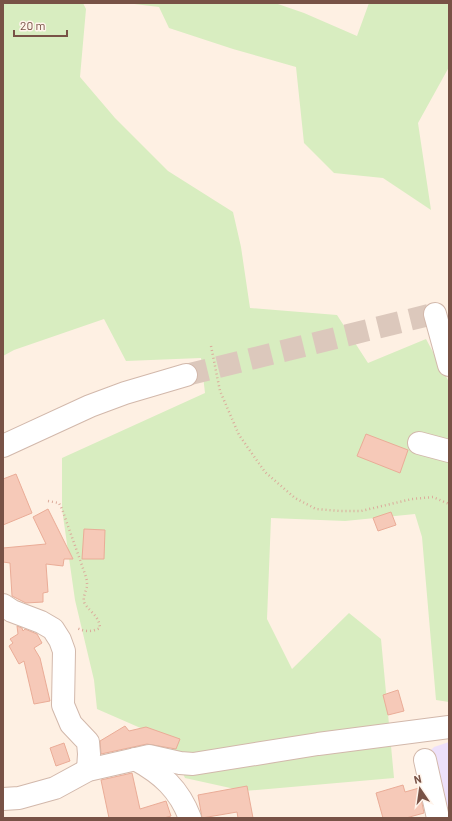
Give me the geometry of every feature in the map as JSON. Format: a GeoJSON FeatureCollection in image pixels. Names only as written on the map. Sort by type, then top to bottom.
{"type":"FeatureCollection","features":[{"type":"Feature","properties":{"kind":"street"},"geometry":{"type":"LineString","coordinates":[[438,313],[449,365]]}},
{"type":"Feature","properties":{"kind":"street"},"geometry":{"type":"LineString","coordinates":[[3,446],[90,406],[125,393],[186,375]]}},
{"type":"Feature","properties":{"kind":"street"},"geometry":{"type":"LineString","coordinates":[[420,443],[449,451]]}},
{"type":"Feature","properties":{"kind":"street"},"geometry":{"type":"LineString","coordinates":[[6,614],[47,626],[53,629],[60,640],[64,651],[63,705],[70,724],[88,742],[88,770]]}},
{"type":"Feature","properties":{"kind":"street"},"geometry":{"type":"LineString","coordinates":[[3,799],[19,798],[55,788],[88,770],[149,756],[180,763],[193,764],[318,744],[449,727]]}},
{"type":"Feature","properties":{"kind":"street"},"geometry":{"type":"LineString","coordinates":[[136,759],[153,770],[172,786],[184,804],[190,818]]}},
{"type":"Feature","properties":{"kind":"street"},"geometry":{"type":"LineString","coordinates":[[425,760],[438,818]]}},
{"type":"Feature","properties":{"kind":"path"},"geometry":{"type":"LineString","coordinates":[[211,346],[220,391],[238,435],[265,472],[295,498],[316,509],[340,512],[361,511],[412,499],[433,497],[449,504]]}},
{"type":"Feature","properties":{"kind":"path"},"geometry":{"type":"LineString","coordinates":[[48,501],[59,503],[62,509],[85,574],[87,584],[84,603],[96,615],[100,628],[90,632],[79,629],[73,625]]}},
{"type":"Feature","properties":{"kind":"shaded area"},"geometry":{"type":"Polygon","coordinates":[[[449,742],[449,818],[445,818],[430,751],[434,747],[449,742]]]}},
{"type":"Feature","properties":{"kind":"green space"},"geometry":{"type":"Polygon","coordinates":[[[3,3],[83,3],[86,9],[80,77],[115,118],[168,171],[233,212],[241,247],[250,308],[337,315],[368,363],[426,339],[449,382],[449,702],[436,700],[422,537],[415,514],[345,521],[271,518],[267,619],[292,669],[349,613],[381,639],[394,778],[244,791],[185,778],[168,740],[97,709],[94,680],[75,600],[62,509],[62,458],[205,393],[201,358],[126,361],[104,319],[14,350],[3,356],[3,3]]]}},
{"type":"Feature","properties":{"kind":"green space"},"geometry":{"type":"Polygon","coordinates":[[[126,3],[275,3],[304,13],[357,36],[369,3],[449,3],[449,67],[418,123],[431,210],[383,178],[334,173],[304,143],[296,67],[233,49],[169,28],[159,7],[126,3]]]}},
{"type":"Feature","properties":{"kind":"building"},"geometry":{"type":"Polygon","coordinates":[[[366,434],[408,450],[400,473],[357,456],[366,434]]]}},
{"type":"Feature","properties":{"kind":"building"},"geometry":{"type":"Polygon","coordinates":[[[16,474],[32,513],[3,525],[3,479],[16,474]]]}},
{"type":"Feature","properties":{"kind":"building"},"geometry":{"type":"Polygon","coordinates":[[[48,509],[73,559],[64,559],[63,566],[46,564],[48,592],[43,593],[43,602],[26,603],[12,596],[10,563],[3,562],[3,548],[46,544],[33,517],[48,509]]]}},
{"type":"Feature","properties":{"kind":"building"},"geometry":{"type":"Polygon","coordinates":[[[391,512],[396,525],[378,531],[373,518],[391,512]]]}},
{"type":"Feature","properties":{"kind":"building"},"geometry":{"type":"Polygon","coordinates":[[[84,529],[105,530],[104,559],[82,559],[84,529]]]}},
{"type":"Feature","properties":{"kind":"building"},"geometry":{"type":"Polygon","coordinates":[[[17,626],[22,628],[23,631],[25,629],[37,634],[42,643],[34,648],[40,658],[50,701],[34,704],[24,661],[19,664],[9,646],[13,643],[10,639],[18,634],[17,626]]]}},
{"type":"Feature","properties":{"kind":"building"},"geometry":{"type":"Polygon","coordinates":[[[398,690],[404,711],[388,715],[383,695],[398,690]]]}},
{"type":"Feature","properties":{"kind":"building"},"geometry":{"type":"Polygon","coordinates":[[[125,726],[129,731],[146,727],[180,739],[176,749],[147,744],[101,754],[100,741],[125,726]]]}},
{"type":"Feature","properties":{"kind":"building"},"geometry":{"type":"Polygon","coordinates":[[[64,743],[70,761],[56,766],[50,748],[64,743]]]}},
{"type":"Feature","properties":{"kind":"building"},"geometry":{"type":"Polygon","coordinates":[[[132,773],[140,809],[166,801],[171,816],[164,818],[109,818],[101,780],[132,773]]]}},
{"type":"Feature","properties":{"kind":"building"},"geometry":{"type":"Polygon","coordinates":[[[403,785],[405,792],[419,788],[424,813],[406,818],[383,818],[376,793],[403,785]]]}},
{"type":"Feature","properties":{"kind":"building"},"geometry":{"type":"Polygon","coordinates":[[[247,786],[253,818],[238,818],[237,812],[202,818],[198,795],[247,786]]]}},
{"type":"Feature","properties":{"kind":"tunnel"},"geometry":{"type":"LineString","coordinates":[[186,375],[429,315]]}}]}
